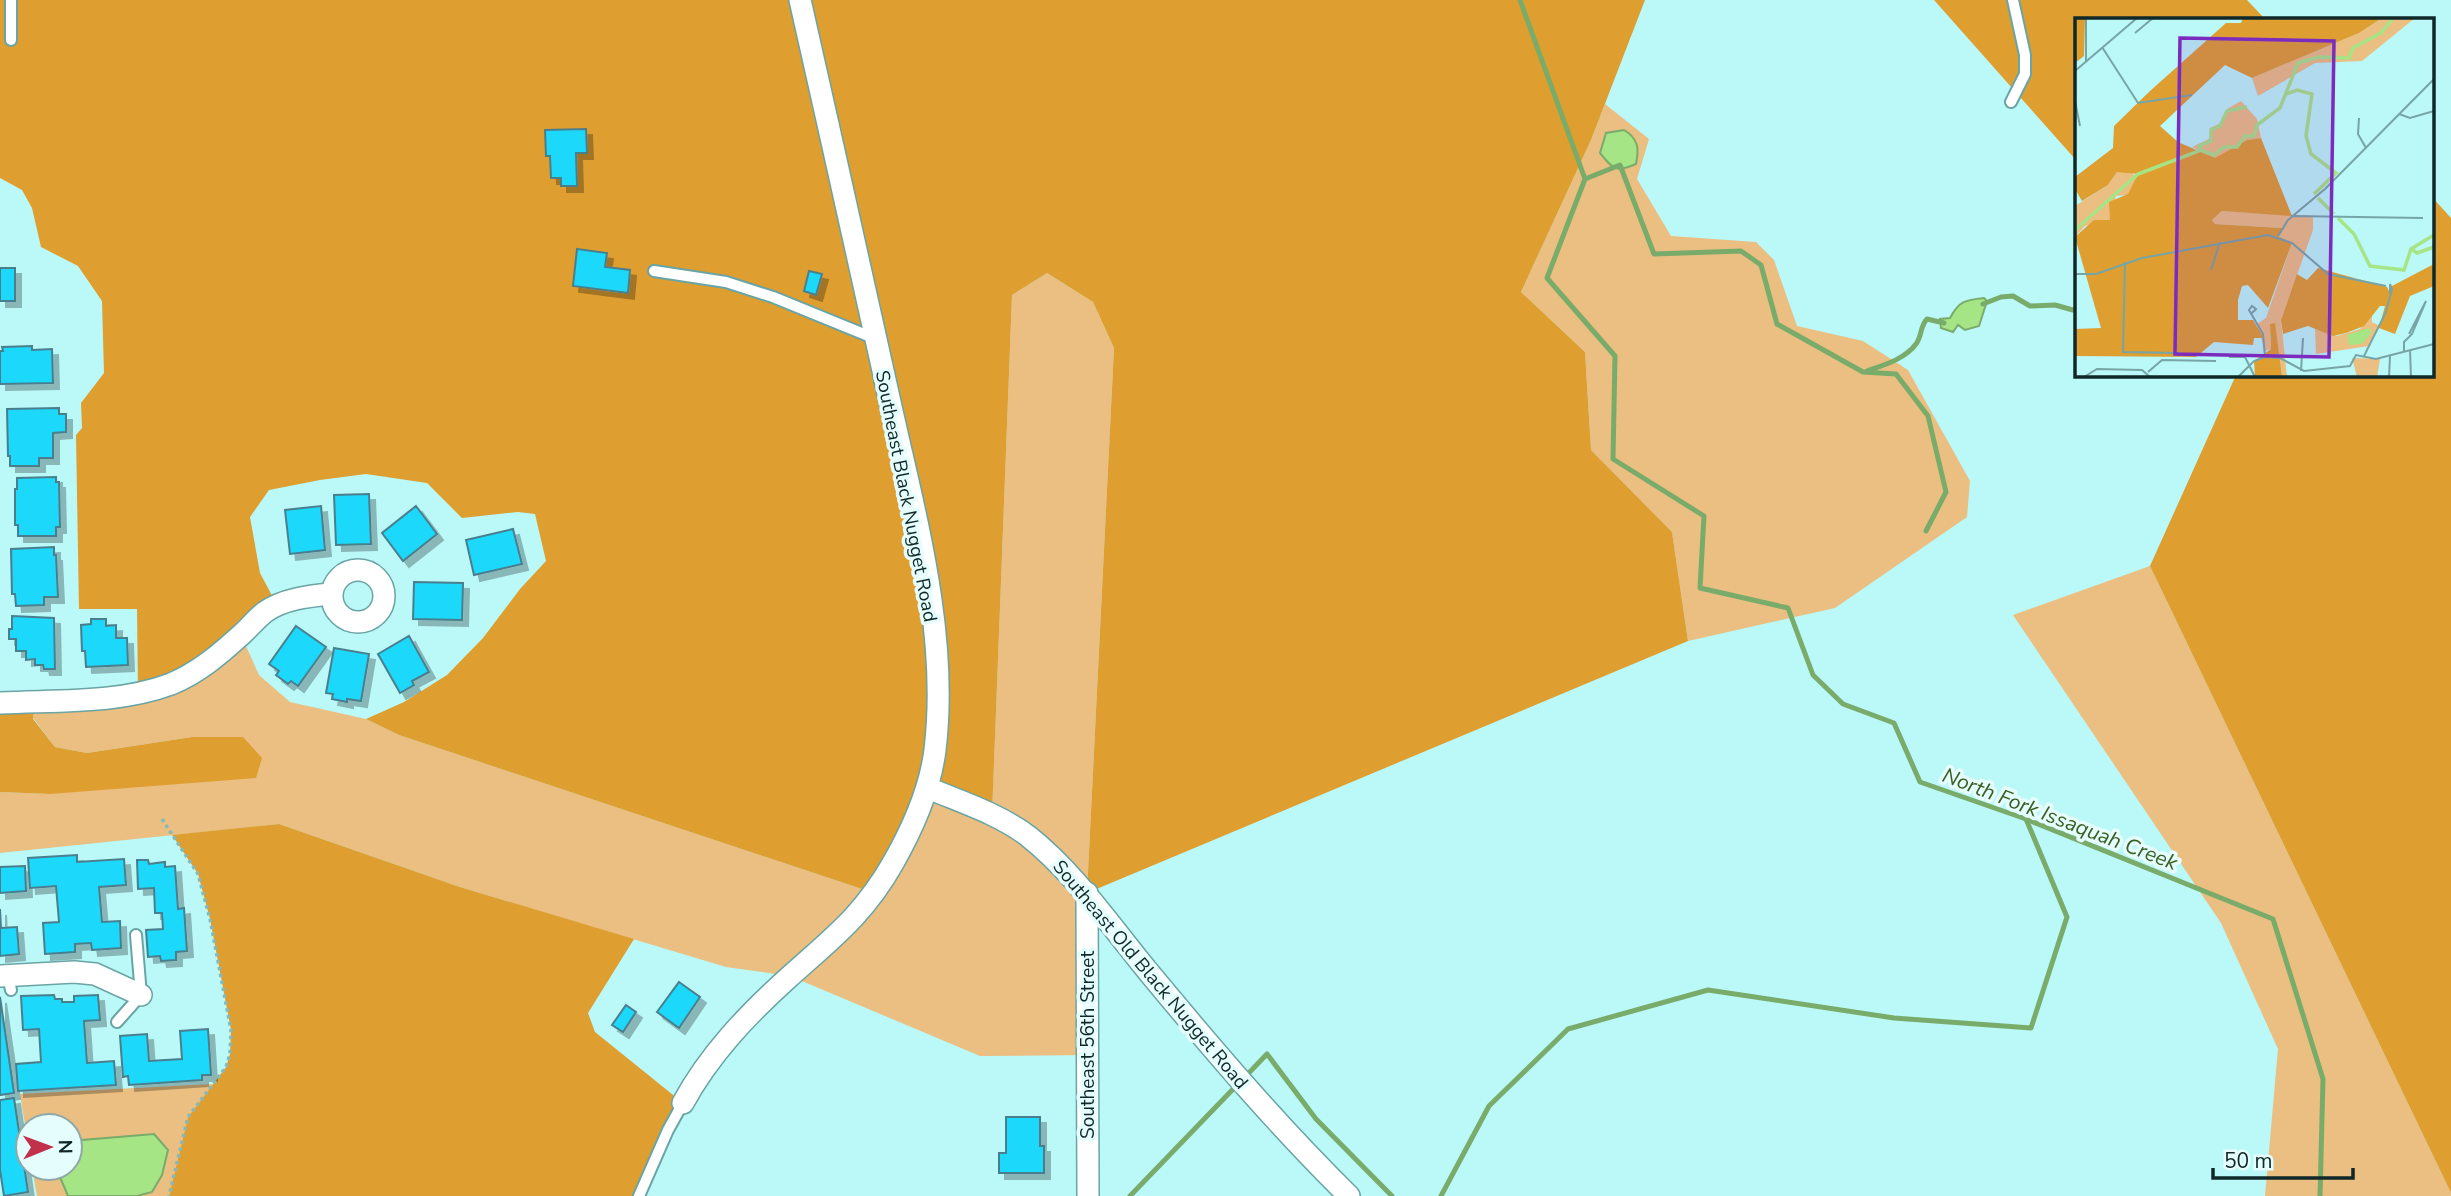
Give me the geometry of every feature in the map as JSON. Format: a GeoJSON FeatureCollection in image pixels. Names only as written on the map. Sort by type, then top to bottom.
{"type":"FeatureCollection","features":[{"type":"Feature","properties":{"kind":"street","name":"Southeast Black Nugget Road"},"geometry":{"type":"LineString","coordinates":[[683,1103],[708,1063],[731,1034],[780,985],[848,925],[874,893],[900,850],[928,788],[935,751],[937,662],[921,547],[800,0]]}},
{"type":"Feature","properties":{"kind":"street"},"geometry":{"type":"LineString","coordinates":[[0,703],[101,698],[138,693],[171,684],[205,666],[265,612],[277,605],[331,594]]}},
{"type":"Feature","properties":{"kind":"street","name":"Southeast Old Black Nugget Road"},"geometry":{"type":"LineString","coordinates":[[928,788],[992,815],[1026,834],[1057,861],[1087,893],[1163,989],[1279,1125],[1349,1196]]}},
{"type":"Feature","properties":{"kind":"street","name":"Southeast 56th Street"},"geometry":{"type":"LineString","coordinates":[[1087,893],[1088,1196]]}},
{"type":"Feature","properties":{"kind":"street"},"geometry":{"type":"LineString","coordinates":[[6,981],[36,967],[95,974],[141,995]]}},
{"type":"Feature","properties":{"kind":"lane"},"geometry":{"type":"LineString","coordinates":[[11,0],[11,40]]}},
{"type":"Feature","properties":{"kind":"lane"},"geometry":{"type":"LineString","coordinates":[[2011,102],[2025,75],[2025,55],[2013,0]]}},
{"type":"Feature","properties":{"kind":"lane"},"geometry":{"type":"LineString","coordinates":[[654,271],[726,282],[773,297],[876,340]]}},
{"type":"Feature","properties":{"kind":"lane"},"geometry":{"type":"LineString","coordinates":[[117,1022],[141,995],[136,935]]}},
{"type":"Feature","properties":{"kind":"lane","name":"Southeast Black Nugget Road"},"geometry":{"type":"LineString","coordinates":[[639,1196],[683,1103]]}},
{"type":"Feature","properties":{"kind":"path"},"geometry":{"type":"LineString","coordinates":[[162,819],[198,874],[210,919],[231,1030],[230,1054],[226,1067],[188,1117],[169,1196]]}},
{"type":"Feature","properties":{"kind":"shaded area"},"geometry":{"type":"Polygon","coordinates":[[[0,0],[1645,0],[1591,140],[1521,292],[1585,352],[1591,450],[1672,532],[1688,641],[1087,893],[1114,348],[1093,302],[1047,273],[1012,295],[992,815],[928,788],[874,893],[399,735],[366,719],[404,702],[447,675],[483,638],[520,589],[546,561],[535,514],[518,512],[462,518],[427,483],[366,474],[269,490],[250,517],[260,573],[277,605],[241,635],[138,693],[137,609],[79,609],[76,435],[82,428],[81,403],[104,373],[102,301],[78,266],[41,247],[32,208],[22,190],[0,178],[0,0]]]}},
{"type":"Feature","properties":{"kind":"shaded area"},"geometry":{"type":"Polygon","coordinates":[[[1934,0],[2247,0],[2264,18],[2075,18],[2075,159],[1934,0]]]}},
{"type":"Feature","properties":{"kind":"shaded area"},"geometry":{"type":"Polygon","coordinates":[[[1605,104],[1649,139],[1637,179],[1671,236],[1756,242],[1774,260],[1797,326],[1863,341],[1908,370],[1970,481],[1967,517],[1835,608],[1688,641],[1672,532],[1591,450],[1585,352],[1521,292],[1605,104]]]}},
{"type":"Feature","properties":{"kind":"shaded area"},"geometry":{"type":"Polygon","coordinates":[[[1624,130],[1635,141],[1637,159],[1636,164],[1619,169],[1612,166],[1600,153],[1606,133],[1624,130]]]}},
{"type":"Feature","properties":{"kind":"shaded area"},"geometry":{"type":"Polygon","coordinates":[[[2434,199],[2451,218],[2451,1193],[2150,566],[2236,376],[2434,376],[2434,199]]]}},
{"type":"Feature","properties":{"kind":"shaded area"},"geometry":{"type":"Polygon","coordinates":[[[1047,273],[1093,302],[1114,348],[1087,893],[1087,1055],[980,1056],[790,976],[726,967],[460,887],[279,824],[0,853],[0,792],[50,794],[192,737],[87,753],[55,747],[33,718],[34,701],[138,693],[241,635],[259,675],[290,702],[366,719],[399,735],[874,893],[928,788],[992,814],[1012,295],[1047,273]]]}},
{"type":"Feature","properties":{"kind":"shaded area"},"geometry":{"type":"Polygon","coordinates":[[[1984,298],[1987,301],[1979,326],[1965,330],[1958,325],[1953,332],[1941,328],[1940,319],[1950,318],[1960,305],[1984,298]]]}},
{"type":"Feature","properties":{"kind":"shaded area"},"geometry":{"type":"Polygon","coordinates":[[[2150,566],[2451,1196],[2265,1196],[2278,1049],[2221,923],[2013,615],[2150,566]]]}},
{"type":"Feature","properties":{"kind":"shaded area"},"geometry":{"type":"Polygon","coordinates":[[[34,701],[33,719],[55,747],[87,753],[192,737],[243,737],[262,758],[256,778],[50,794],[0,792],[0,703],[34,701]]]}},
{"type":"Feature","properties":{"kind":"shaded area"},"geometry":{"type":"Polygon","coordinates":[[[279,824],[460,887],[634,939],[588,1013],[595,1032],[683,1103],[639,1196],[169,1196],[188,1117],[226,1067],[230,1054],[231,1030],[210,919],[198,874],[172,835],[279,824]]]}},
{"type":"Feature","properties":{"kind":"shaded area"},"geometry":{"type":"Polygon","coordinates":[[[213,1084],[188,1117],[169,1196],[37,1196],[34,1182],[84,1182],[84,1112],[23,1112],[20,1094],[213,1084]]]}},
{"type":"Feature","properties":{"kind":"shaded area"},"geometry":{"type":"Polygon","coordinates":[[[154,1134],[168,1150],[162,1175],[152,1192],[137,1196],[68,1196],[62,1182],[84,1182],[84,1140],[154,1134]]]}},
{"type":"Feature","properties":{"kind":"building"},"geometry":{"type":"Polygon","coordinates":[[[586,129],[587,153],[576,153],[577,186],[561,186],[561,178],[551,178],[550,156],[546,156],[545,130],[586,129]]]}},
{"type":"Feature","properties":{"kind":"building"},"geometry":{"type":"Polygon","coordinates":[[[577,249],[607,253],[605,267],[630,270],[628,293],[573,286],[577,249]]]}},
{"type":"Feature","properties":{"kind":"building"},"geometry":{"type":"Polygon","coordinates":[[[0,268],[15,268],[15,301],[0,301],[0,268]]]}},
{"type":"Feature","properties":{"kind":"building"},"geometry":{"type":"Polygon","coordinates":[[[809,271],[822,274],[816,295],[804,291],[809,271]]]}},
{"type":"Feature","properties":{"kind":"building"},"geometry":{"type":"Polygon","coordinates":[[[32,346],[32,350],[52,349],[53,383],[0,384],[2,347],[32,346]]]}},
{"type":"Feature","properties":{"kind":"building"},"geometry":{"type":"Polygon","coordinates":[[[59,408],[59,414],[66,414],[66,432],[53,433],[53,458],[39,458],[39,466],[10,466],[7,409],[59,408]]]}},
{"type":"Feature","properties":{"kind":"building"},"geometry":{"type":"Polygon","coordinates":[[[56,477],[56,482],[59,482],[60,527],[56,527],[56,536],[18,536],[18,525],[15,525],[17,478],[56,477]]]}},
{"type":"Feature","properties":{"kind":"building"},"geometry":{"type":"Polygon","coordinates":[[[369,494],[371,544],[336,545],[334,495],[369,494]]]}},
{"type":"Feature","properties":{"kind":"building"},"geometry":{"type":"Polygon","coordinates":[[[321,506],[325,550],[290,554],[285,510],[321,506]]]}},
{"type":"Feature","properties":{"kind":"building"},"geometry":{"type":"Polygon","coordinates":[[[416,506],[437,534],[403,561],[382,533],[416,506]]]}},
{"type":"Feature","properties":{"kind":"building"},"geometry":{"type":"Polygon","coordinates":[[[513,529],[522,564],[474,575],[466,540],[513,529]]]}},
{"type":"Feature","properties":{"kind":"building"},"geometry":{"type":"Polygon","coordinates":[[[54,547],[58,597],[44,597],[44,605],[16,606],[15,594],[12,594],[11,549],[54,547]]]}},
{"type":"Feature","properties":{"kind":"building"},"geometry":{"type":"Polygon","coordinates":[[[414,582],[463,583],[462,620],[413,619],[414,582]]]}},
{"type":"Feature","properties":{"kind":"building"},"geometry":{"type":"Polygon","coordinates":[[[12,616],[54,618],[55,669],[44,669],[43,665],[35,665],[35,659],[26,660],[26,651],[16,651],[16,639],[9,639],[12,616]]]}},
{"type":"Feature","properties":{"kind":"building"},"geometry":{"type":"Polygon","coordinates":[[[91,619],[106,619],[106,626],[116,625],[116,638],[127,638],[128,665],[86,667],[81,625],[91,624],[91,619]]]}},
{"type":"Feature","properties":{"kind":"building"},"geometry":{"type":"Polygon","coordinates":[[[296,626],[326,647],[298,686],[291,681],[288,684],[276,675],[279,671],[269,664],[296,626]]]}},
{"type":"Feature","properties":{"kind":"building"},"geometry":{"type":"Polygon","coordinates":[[[409,636],[429,672],[412,681],[414,685],[400,693],[378,654],[409,636]]]}},
{"type":"Feature","properties":{"kind":"building"},"geometry":{"type":"Polygon","coordinates":[[[334,648],[369,654],[361,701],[332,699],[333,694],[326,693],[334,648]]]}},
{"type":"Feature","properties":{"kind":"building"},"geometry":{"type":"Polygon","coordinates":[[[77,855],[77,862],[124,859],[126,885],[99,887],[102,922],[120,921],[121,948],[92,950],[91,943],[75,944],[75,952],[45,954],[43,923],[59,922],[56,886],[30,888],[28,858],[77,855]]]}},
{"type":"Feature","properties":{"kind":"building"},"geometry":{"type":"Polygon","coordinates":[[[137,860],[148,860],[149,864],[165,862],[165,867],[175,866],[178,909],[184,908],[187,951],[176,952],[176,960],[161,961],[160,956],[148,957],[146,930],[163,929],[162,913],[155,913],[154,888],[138,889],[137,860]]]}},
{"type":"Feature","properties":{"kind":"building"},"geometry":{"type":"Polygon","coordinates":[[[25,866],[26,891],[0,893],[0,867],[25,866]]]}},
{"type":"Feature","properties":{"kind":"building"},"geometry":{"type":"Polygon","coordinates":[[[0,909],[1,928],[17,927],[19,954],[0,956],[0,909]]]}},
{"type":"Feature","properties":{"kind":"building"},"geometry":{"type":"Polygon","coordinates":[[[679,982],[700,997],[679,1028],[657,1012],[679,982]]]}},
{"type":"Feature","properties":{"kind":"building"},"geometry":{"type":"Polygon","coordinates":[[[54,995],[55,999],[62,999],[62,1002],[74,1002],[74,996],[98,995],[100,1020],[84,1021],[87,1063],[114,1061],[116,1085],[18,1091],[16,1064],[41,1062],[39,1029],[23,1030],[21,996],[54,995]]]}},
{"type":"Feature","properties":{"kind":"building"},"geometry":{"type":"Polygon","coordinates":[[[0,997],[14,1093],[0,1095],[0,997]]]}},
{"type":"Feature","properties":{"kind":"building"},"geometry":{"type":"Polygon","coordinates":[[[626,1005],[636,1012],[623,1032],[612,1025],[626,1005]]]}},
{"type":"Feature","properties":{"kind":"building"},"geometry":{"type":"Polygon","coordinates":[[[208,1029],[211,1075],[202,1075],[202,1080],[129,1085],[128,1076],[123,1077],[120,1036],[147,1034],[149,1061],[182,1059],[180,1031],[208,1029]]]}},
{"type":"Feature","properties":{"kind":"building"},"geometry":{"type":"Polygon","coordinates":[[[14,1098],[14,1182],[27,1182],[28,1192],[4,1196],[0,1170],[0,1100],[14,1098]]]}},
{"type":"Feature","properties":{"kind":"building"},"geometry":{"type":"Polygon","coordinates":[[[1006,1117],[1040,1117],[1044,1173],[999,1173],[999,1153],[1006,1153],[1006,1117]]]}},
{"type":"Feature","properties":{"kind":"waterway","name":"North Fork Issaquah Creek"},"geometry":{"type":"LineString","coordinates":[[1520,0],[1585,179],[1547,278],[1615,356],[1613,459],[1704,516],[1700,588],[1788,608],[1813,675],[1843,704],[1894,723],[1920,782],[2026,819],[2273,919],[2323,1079],[2320,1196]]}},
{"type":"Feature","properties":{"kind":"waterway"},"geometry":{"type":"LineString","coordinates":[[1585,179],[1620,165],[1654,254],[1741,251],[1761,265],[1777,324],[1863,372],[1896,374],[1928,416],[1946,492],[1926,531]]}},
{"type":"Feature","properties":{"kind":"waterway"},"geometry":{"type":"LineString","coordinates":[[1983,304],[2001,297],[2013,296],[2030,306],[2055,305],[2073,310]]}},
{"type":"Feature","properties":{"kind":"waterway"},"geometry":{"type":"LineString","coordinates":[[1867,371],[1906,354],[1918,341],[1927,319],[1944,323]]}},
{"type":"Feature","properties":{"kind":"waterway"},"geometry":{"type":"LineString","coordinates":[[1441,1196],[1489,1106],[1568,1029],[1708,990],[1894,1018],[2031,1028],[2067,917],[2026,819]]}},
{"type":"Feature","properties":{"kind":"waterway"},"geometry":{"type":"LineString","coordinates":[[1244,1078],[1267,1054],[1316,1119],[1392,1196]]}},
{"type":"Feature","properties":{"kind":"waterway"},"geometry":{"type":"LineString","coordinates":[[1130,1196],[1237,1085]]}}]}
